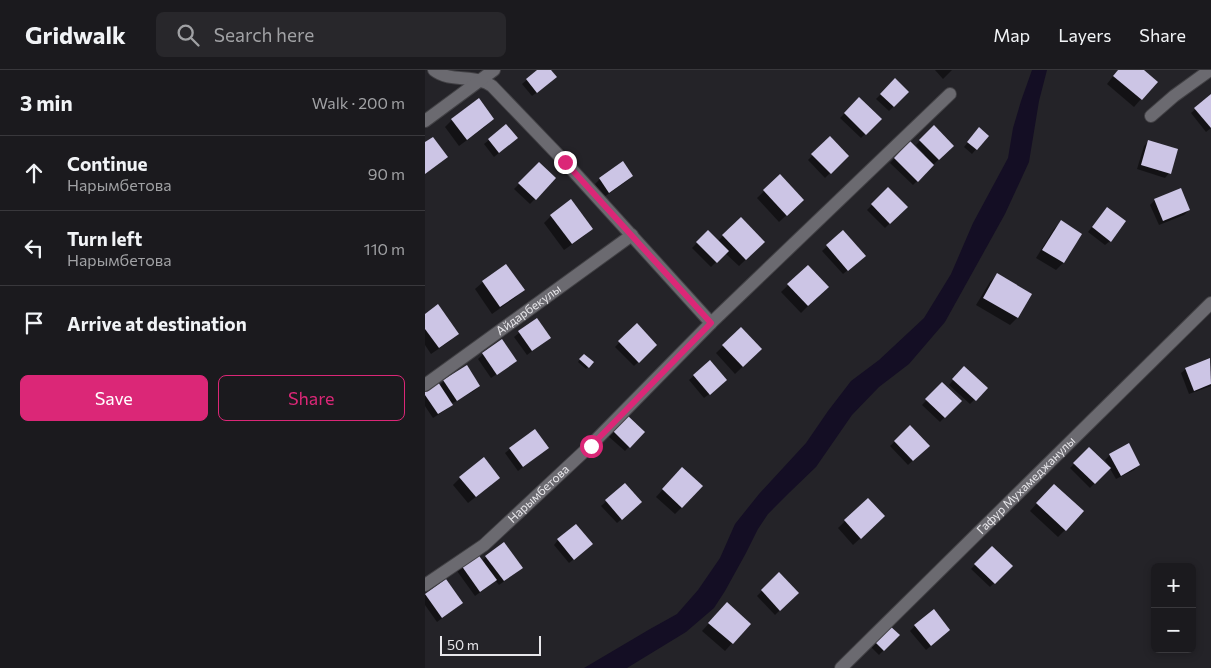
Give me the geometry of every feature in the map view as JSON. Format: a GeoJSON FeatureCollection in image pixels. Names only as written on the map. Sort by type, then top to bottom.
{"type":"FeatureCollection","features":[{"type":"Feature","properties":{"kind":"street"},"geometry":{"type":"LineString","coordinates":[[434,70],[439,74],[453,78],[480,80],[492,86],[565,162],[711,323]]}},
{"type":"Feature","properties":{"kind":"street"},"geometry":{"type":"LineString","coordinates":[[425,120],[494,70]]}},
{"type":"Feature","properties":{"kind":"street"},"geometry":{"type":"LineString","coordinates":[[1151,116],[1174,96],[1210,70]]}},
{"type":"Feature","properties":{"kind":"street","name":"Нарымбетова"},"geometry":{"type":"LineString","coordinates":[[425,585],[484,545],[591,446],[711,323],[950,94]]}},
{"type":"Feature","properties":{"kind":"street","name":"Айдарбекулы"},"geometry":{"type":"LineString","coordinates":[[425,385],[632,235]]}},
{"type":"Feature","properties":{"kind":"street","name":"Гафур Мухамеджанулы"},"geometry":{"type":"LineString","coordinates":[[841,668],[1211,303]]}},
{"type":"Feature","properties":{"kind":"shaded area"},"geometry":{"type":"Polygon","coordinates":[[[1032,70],[1047,70],[1039,101],[1029,162],[1005,214],[945,322],[909,364],[879,387],[852,415],[816,467],[768,514],[714,608],[686,632],[627,668],[584,668],[677,614],[698,590],[720,558],[735,524],[759,494],[806,443],[851,381],[879,360],[924,318],[951,274],[973,223],[1008,158],[1013,128],[1032,70]]]}},
{"type":"Feature","properties":{"kind":"building"},"geometry":{"type":"Polygon","coordinates":[[[537,70],[551,70],[557,77],[537,93],[526,79],[537,70]]]}},
{"type":"Feature","properties":{"kind":"building"},"geometry":{"type":"Polygon","coordinates":[[[1118,70],[1144,70],[1158,82],[1142,100],[1113,76],[1118,70]]]}},
{"type":"Feature","properties":{"kind":"building"},"geometry":{"type":"Polygon","coordinates":[[[895,78],[909,92],[894,107],[880,94],[895,78]]]}},
{"type":"Feature","properties":{"kind":"building"},"geometry":{"type":"Polygon","coordinates":[[[1211,94],[1211,128],[1194,108],[1211,94]]]}},
{"type":"Feature","properties":{"kind":"building"},"geometry":{"type":"Polygon","coordinates":[[[859,97],[882,119],[866,135],[844,113],[859,97]]]}},
{"type":"Feature","properties":{"kind":"building"},"geometry":{"type":"Polygon","coordinates":[[[479,98],[494,119],[467,140],[451,119],[479,98]]]}},
{"type":"Feature","properties":{"kind":"building"},"geometry":{"type":"Polygon","coordinates":[[[506,124],[518,138],[499,153],[488,139],[506,124]]]}},
{"type":"Feature","properties":{"kind":"building"},"geometry":{"type":"Polygon","coordinates":[[[934,125],[954,146],[939,160],[919,140],[934,125]]]}},
{"type":"Feature","properties":{"kind":"building"},"geometry":{"type":"Polygon","coordinates":[[[979,127],[989,136],[977,150],[967,142],[979,127]]]}},
{"type":"Feature","properties":{"kind":"building"},"geometry":{"type":"Polygon","coordinates":[[[830,136],[849,156],[831,174],[811,154],[830,136]]]}},
{"type":"Feature","properties":{"kind":"building"},"geometry":{"type":"Polygon","coordinates":[[[433,137],[448,157],[425,174],[425,142],[433,137]]]}},
{"type":"Feature","properties":{"kind":"building"},"geometry":{"type":"Polygon","coordinates":[[[1148,140],[1178,149],[1171,174],[1141,165],[1148,140]]]}},
{"type":"Feature","properties":{"kind":"building"},"geometry":{"type":"Polygon","coordinates":[[[910,141],[934,165],[918,182],[894,158],[910,141]]]}},
{"type":"Feature","properties":{"kind":"building"},"geometry":{"type":"Polygon","coordinates":[[[623,161],[633,176],[609,193],[599,178],[623,161]]]}},
{"type":"Feature","properties":{"kind":"building"},"geometry":{"type":"Polygon","coordinates":[[[539,162],[556,178],[536,200],[518,183],[539,162]]]}},
{"type":"Feature","properties":{"kind":"building"},"geometry":{"type":"Polygon","coordinates":[[[780,174],[804,200],[787,216],[763,190],[780,174]]]}},
{"type":"Feature","properties":{"kind":"building"},"geometry":{"type":"Polygon","coordinates":[[[888,187],[908,207],[890,224],[871,204],[888,187]]]}},
{"type":"Feature","properties":{"kind":"building"},"geometry":{"type":"Polygon","coordinates":[[[1181,188],[1190,210],[1163,221],[1154,199],[1181,188]]]}},
{"type":"Feature","properties":{"kind":"building"},"geometry":{"type":"Polygon","coordinates":[[[571,199],[593,229],[572,244],[550,215],[571,199]]]}},
{"type":"Feature","properties":{"kind":"building"},"geometry":{"type":"Polygon","coordinates":[[[1107,207],[1126,221],[1111,242],[1092,227],[1107,207]]]}},
{"type":"Feature","properties":{"kind":"building"},"geometry":{"type":"Polygon","coordinates":[[[741,217],[765,242],[746,260],[722,235],[741,217]]]}},
{"type":"Feature","properties":{"kind":"building"},"geometry":{"type":"Polygon","coordinates":[[[1061,220],[1082,234],[1064,263],[1042,250],[1061,220]]]}},
{"type":"Feature","properties":{"kind":"building"},"geometry":{"type":"Polygon","coordinates":[[[708,230],[729,251],[717,263],[696,242],[708,230]]]}},
{"type":"Feature","properties":{"kind":"building"},"geometry":{"type":"Polygon","coordinates":[[[843,230],[866,256],[848,271],[826,245],[843,230]]]}},
{"type":"Feature","properties":{"kind":"building"},"geometry":{"type":"Polygon","coordinates":[[[506,264],[525,290],[500,307],[482,281],[506,264]]]}},
{"type":"Feature","properties":{"kind":"building"},"geometry":{"type":"Polygon","coordinates":[[[808,265],[829,287],[808,306],[787,284],[808,265]]]}},
{"type":"Feature","properties":{"kind":"building"},"geometry":{"type":"Polygon","coordinates":[[[997,273],[1032,294],[1018,318],[983,298],[997,273]]]}},
{"type":"Feature","properties":{"kind":"building"},"geometry":{"type":"Polygon","coordinates":[[[438,304],[459,334],[439,348],[425,329],[425,314],[438,304]]]}},
{"type":"Feature","properties":{"kind":"building"},"geometry":{"type":"Polygon","coordinates":[[[537,318],[551,338],[532,351],[518,331],[537,318]]]}},
{"type":"Feature","properties":{"kind":"building"},"geometry":{"type":"Polygon","coordinates":[[[637,323],[657,345],[639,363],[618,341],[637,323]]]}},
{"type":"Feature","properties":{"kind":"building"},"geometry":{"type":"Polygon","coordinates":[[[741,327],[762,349],[743,367],[722,345],[741,327]]]}},
{"type":"Feature","properties":{"kind":"building"},"geometry":{"type":"Polygon","coordinates":[[[502,339],[517,361],[497,375],[482,353],[502,339]]]}},
{"type":"Feature","properties":{"kind":"building"},"geometry":{"type":"Polygon","coordinates":[[[584,354],[594,362],[589,368],[579,359],[584,354]]]}},
{"type":"Feature","properties":{"kind":"building"},"geometry":{"type":"Polygon","coordinates":[[[1210,358],[1211,384],[1194,391],[1185,368],[1210,358]]]}},
{"type":"Feature","properties":{"kind":"building"},"geometry":{"type":"Polygon","coordinates":[[[710,360],[727,380],[710,395],[693,375],[710,360]]]}},
{"type":"Feature","properties":{"kind":"building"},"geometry":{"type":"Polygon","coordinates":[[[467,365],[480,386],[457,401],[443,380],[467,365]]]}},
{"type":"Feature","properties":{"kind":"building"},"geometry":{"type":"Polygon","coordinates":[[[964,366],[988,388],[976,401],[952,379],[964,366]]]}},
{"type":"Feature","properties":{"kind":"building"},"geometry":{"type":"Polygon","coordinates":[[[438,382],[453,405],[438,414],[425,395],[425,390],[438,382]]]}},
{"type":"Feature","properties":{"kind":"building"},"geometry":{"type":"Polygon","coordinates":[[[942,382],[962,401],[945,418],[925,399],[942,382]]]}},
{"type":"Feature","properties":{"kind":"building"},"geometry":{"type":"Polygon","coordinates":[[[627,415],[645,432],[630,448],[612,430],[627,415]]]}},
{"type":"Feature","properties":{"kind":"building"},"geometry":{"type":"Polygon","coordinates":[[[910,425],[930,446],[913,461],[894,441],[910,425]]]}},
{"type":"Feature","properties":{"kind":"building"},"geometry":{"type":"Polygon","coordinates":[[[535,429],[549,448],[523,467],[509,448],[535,429]]]}},
{"type":"Feature","properties":{"kind":"building"},"geometry":{"type":"Polygon","coordinates":[[[1129,443],[1140,465],[1121,476],[1109,454],[1129,443]]]}},
{"type":"Feature","properties":{"kind":"building"},"geometry":{"type":"Polygon","coordinates":[[[1089,447],[1111,468],[1095,484],[1073,463],[1089,447]]]}},
{"type":"Feature","properties":{"kind":"building"},"geometry":{"type":"Polygon","coordinates":[[[484,457],[500,478],[476,497],[459,477],[484,457]]]}},
{"type":"Feature","properties":{"kind":"building"},"geometry":{"type":"Polygon","coordinates":[[[682,467],[703,486],[682,508],[662,489],[682,467]]]}},
{"type":"Feature","properties":{"kind":"building"},"geometry":{"type":"Polygon","coordinates":[[[625,483],[642,502],[622,520],[605,500],[625,483]]]}},
{"type":"Feature","properties":{"kind":"building"},"geometry":{"type":"Polygon","coordinates":[[[1054,484],[1084,511],[1066,531],[1036,503],[1054,484]]]}},
{"type":"Feature","properties":{"kind":"building"},"geometry":{"type":"Polygon","coordinates":[[[868,498],[885,516],[861,539],[844,520],[868,498]]]}},
{"type":"Feature","properties":{"kind":"building"},"geometry":{"type":"Polygon","coordinates":[[[576,524],[593,544],[574,560],[557,539],[576,524]]]}},
{"type":"Feature","properties":{"kind":"building"},"geometry":{"type":"Polygon","coordinates":[[[504,542],[523,568],[504,581],[485,556],[504,542]]]}},
{"type":"Feature","properties":{"kind":"building"},"geometry":{"type":"Polygon","coordinates":[[[992,546],[1013,566],[995,584],[974,564],[992,546]]]}},
{"type":"Feature","properties":{"kind":"building"},"geometry":{"type":"Polygon","coordinates":[[[477,553],[497,580],[480,592],[461,565],[477,553]]]}},
{"type":"Feature","properties":{"kind":"building"},"geometry":{"type":"Polygon","coordinates":[[[779,572],[799,593],[780,611],[761,590],[779,572]]]}},
{"type":"Feature","properties":{"kind":"building"},"geometry":{"type":"Polygon","coordinates":[[[446,579],[463,603],[442,618],[425,594],[446,579]]]}},
{"type":"Feature","properties":{"kind":"building"},"geometry":{"type":"Polygon","coordinates":[[[727,602],[751,624],[733,644],[708,623],[727,602]]]}},
{"type":"Feature","properties":{"kind":"building"},"geometry":{"type":"Polygon","coordinates":[[[934,609],[950,630],[931,646],[914,625],[934,609]]]}},
{"type":"Feature","properties":{"kind":"building"},"geometry":{"type":"Polygon","coordinates":[[[890,626],[900,635],[884,651],[875,642],[890,626]]]}},
{"type":"Feature","properties":{"kind":"route"},"geometry":{"type":"LineString","coordinates":[[565,162],[711,323],[591,446]]}}]}
